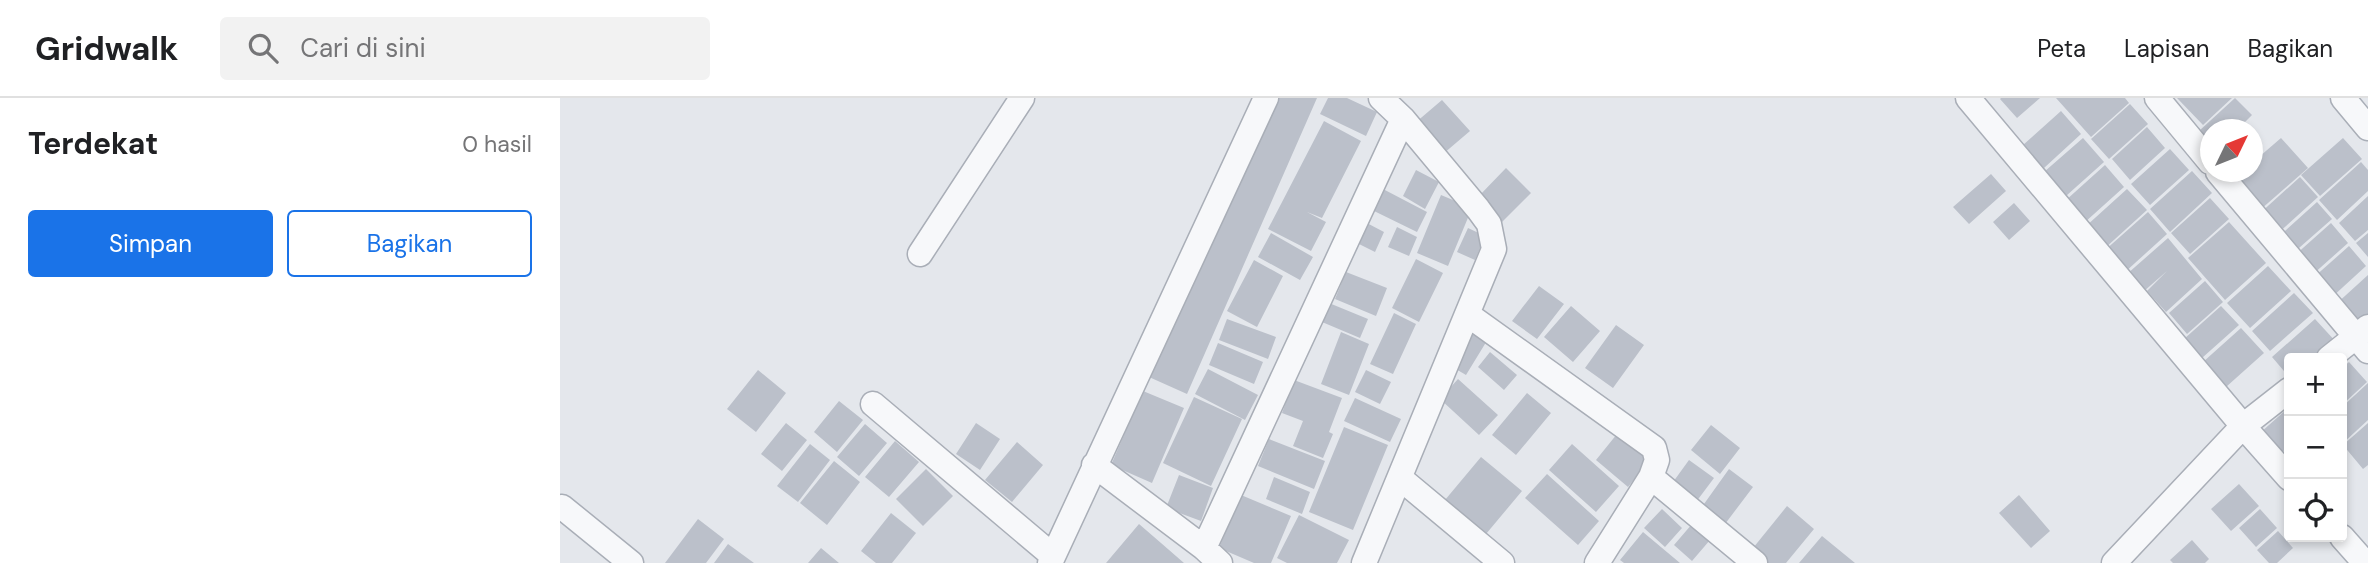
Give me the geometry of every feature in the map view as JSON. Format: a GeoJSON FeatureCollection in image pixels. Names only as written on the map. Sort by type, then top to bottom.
{"type":"FeatureCollection","features":[{"type":"Feature","properties":{"kind":"street"},"geometry":{"type":"LineString","coordinates":[[920,254],[1022,98]]}},
{"type":"Feature","properties":{"kind":"street"},"geometry":{"type":"LineString","coordinates":[[1364,563],[1494,249],[1489,224],[1403,119],[1381,98]]}},
{"type":"Feature","properties":{"kind":"street"},"geometry":{"type":"LineString","coordinates":[[1968,98],[2284,472]]}},
{"type":"Feature","properties":{"kind":"street"},"geometry":{"type":"LineString","coordinates":[[2157,98],[2200,150]]}},
{"type":"Feature","properties":{"kind":"street"},"geometry":{"type":"LineString","coordinates":[[2343,98],[2368,128]]}},
{"type":"Feature","properties":{"kind":"street"},"geometry":{"type":"LineString","coordinates":[[873,404],[1052,559],[1261,100]]}},
{"type":"Feature","properties":{"kind":"street"},"geometry":{"type":"LineString","coordinates":[[1094,465],[1212,556],[1403,119]]}},
{"type":"Feature","properties":{"kind":"street"},"geometry":{"type":"LineString","coordinates":[[2227,182],[2364,338],[2338,353]]}},
{"type":"Feature","properties":{"kind":"street"},"geometry":{"type":"LineString","coordinates":[[1467,314],[1654,449],[1657,460],[1651,477],[1597,563]]}},
{"type":"Feature","properties":{"kind":"street"},"geometry":{"type":"LineString","coordinates":[[2127,559],[2243,426],[2284,394]]}},
{"type":"Feature","properties":{"kind":"street"},"geometry":{"type":"LineString","coordinates":[[1651,477],[1755,563]]}},
{"type":"Feature","properties":{"kind":"street"},"geometry":{"type":"LineString","coordinates":[[1400,478],[1502,563]]}},
{"type":"Feature","properties":{"kind":"street"},"geometry":{"type":"LineString","coordinates":[[562,507],[631,563]]}},
{"type":"Feature","properties":{"kind":"street"},"geometry":{"type":"LineString","coordinates":[[2346,542],[2365,563]]}},
{"type":"Feature","properties":{"kind":"building"},"geometry":{"type":"Polygon","coordinates":[[[1273,98],[1317,98],[1187,394],[1149,377],[1273,98]]]}},
{"type":"Feature","properties":{"kind":"building"},"geometry":{"type":"Polygon","coordinates":[[[1328,98],[1347,98],[1377,112],[1366,136],[1320,114],[1328,98]]]}},
{"type":"Feature","properties":{"kind":"building"},"geometry":{"type":"Polygon","coordinates":[[[2001,98],[2040,98],[2017,118],[2001,98]]]}},
{"type":"Feature","properties":{"kind":"building"},"geometry":{"type":"Polygon","coordinates":[[[2056,98],[2125,98],[2129,103],[2091,137],[2056,98]]]}},
{"type":"Feature","properties":{"kind":"building"},"geometry":{"type":"Polygon","coordinates":[[[2177,98],[2232,98],[2209,119],[2200,119],[2200,122],[2177,98]]]}},
{"type":"Feature","properties":{"kind":"building"},"geometry":{"type":"Polygon","coordinates":[[[2235,98],[2252,115],[2248,119],[2212,119],[2235,98]]]}},
{"type":"Feature","properties":{"kind":"building"},"geometry":{"type":"Polygon","coordinates":[[[1442,100],[1470,131],[1443,154],[1415,123],[1442,100]]]}},
{"type":"Feature","properties":{"kind":"building"},"geometry":{"type":"Polygon","coordinates":[[[2130,104],[2148,124],[2109,159],[2091,139],[2130,104]]]}},
{"type":"Feature","properties":{"kind":"building"},"geometry":{"type":"Polygon","coordinates":[[[2061,111],[2081,134],[2044,168],[2023,145],[2061,111]]]}},
{"type":"Feature","properties":{"kind":"building"},"geometry":{"type":"Polygon","coordinates":[[[1324,121],[1361,141],[1322,218],[1307,212],[1326,222],[1311,251],[1268,229],[1324,121]]]}},
{"type":"Feature","properties":{"kind":"building"},"geometry":{"type":"Polygon","coordinates":[[[2147,127],[2165,148],[2130,180],[2112,159],[2147,127]]]}},
{"type":"Feature","properties":{"kind":"building"},"geometry":{"type":"Polygon","coordinates":[[[2083,138],[2104,162],[2066,196],[2044,172],[2083,138]]]}},
{"type":"Feature","properties":{"kind":"building"},"geometry":{"type":"Polygon","coordinates":[[[2281,138],[2308,168],[2260,210],[2235,182],[2263,182],[2263,154],[2281,138]]]}},
{"type":"Feature","properties":{"kind":"building"},"geometry":{"type":"Polygon","coordinates":[[[2343,138],[2362,159],[2320,196],[2301,175],[2343,138]]]}},
{"type":"Feature","properties":{"kind":"building"},"geometry":{"type":"Polygon","coordinates":[[[2170,149],[2189,170],[2150,205],[2131,184],[2170,149]]]}},
{"type":"Feature","properties":{"kind":"building"},"geometry":{"type":"Polygon","coordinates":[[[2361,162],[2368,170],[2368,191],[2337,220],[2319,200],[2361,162]]]}},
{"type":"Feature","properties":{"kind":"building"},"geometry":{"type":"Polygon","coordinates":[[[2105,165],[2124,187],[2084,223],[2065,201],[2105,165]]]}},
{"type":"Feature","properties":{"kind":"building"},"geometry":{"type":"Polygon","coordinates":[[[1506,168],[1531,193],[1502,222],[1478,197],[1506,168]]]}},
{"type":"Feature","properties":{"kind":"building"},"geometry":{"type":"Polygon","coordinates":[[[1416,170],[1439,182],[1425,209],[1403,196],[1416,170]]]}},
{"type":"Feature","properties":{"kind":"building"},"geometry":{"type":"Polygon","coordinates":[[[2192,171],[2212,193],[2170,232],[2150,209],[2192,171]]]}},
{"type":"Feature","properties":{"kind":"building"},"geometry":{"type":"Polygon","coordinates":[[[1991,174],[2006,191],[1969,224],[1953,207],[1991,174]]]}},
{"type":"Feature","properties":{"kind":"building"},"geometry":{"type":"Polygon","coordinates":[[[2300,177],[2318,197],[2276,235],[2258,215],[2300,177]]]}},
{"type":"Feature","properties":{"kind":"building"},"geometry":{"type":"Polygon","coordinates":[[[1383,189],[1427,212],[1417,232],[1372,210],[1383,189]]]}},
{"type":"Feature","properties":{"kind":"building"},"geometry":{"type":"Polygon","coordinates":[[[2127,189],[2147,210],[2104,249],[2085,227],[2127,189]]]}},
{"type":"Feature","properties":{"kind":"building"},"geometry":{"type":"Polygon","coordinates":[[[1441,195],[1472,208],[1448,266],[1417,253],[1441,195]]]}},
{"type":"Feature","properties":{"kind":"building"},"geometry":{"type":"Polygon","coordinates":[[[2368,196],[2368,230],[2355,241],[2339,223],[2368,196]]]}},
{"type":"Feature","properties":{"kind":"building"},"geometry":{"type":"Polygon","coordinates":[[[2210,198],[2229,219],[2190,254],[2171,233],[2210,198]]]}},
{"type":"Feature","properties":{"kind":"building"},"geometry":{"type":"Polygon","coordinates":[[[2317,202],[2332,219],[2291,255],[2276,239],[2317,202]]]}},
{"type":"Feature","properties":{"kind":"building"},"geometry":{"type":"Polygon","coordinates":[[[2014,203],[2030,221],[2009,240],[1993,222],[2014,203]]]}},
{"type":"Feature","properties":{"kind":"building"},"geometry":{"type":"Polygon","coordinates":[[[2148,212],[2167,234],[2124,273],[2104,251],[2148,212]]]}},
{"type":"Feature","properties":{"kind":"building"},"geometry":{"type":"Polygon","coordinates":[[[1363,221],[1384,232],[1375,252],[1353,241],[1363,221]]]}},
{"type":"Feature","properties":{"kind":"building"},"geometry":{"type":"Polygon","coordinates":[[[2229,222],[2266,263],[2225,300],[2188,258],[2229,222]]]}},
{"type":"Feature","properties":{"kind":"building"},"geometry":{"type":"Polygon","coordinates":[[[2331,223],[2348,243],[2311,276],[2294,256],[2331,223]]]}},
{"type":"Feature","properties":{"kind":"building"},"geometry":{"type":"Polygon","coordinates":[[[1397,227],[1417,237],[1409,256],[1388,247],[1397,227]]]}},
{"type":"Feature","properties":{"kind":"building"},"geometry":{"type":"Polygon","coordinates":[[[1468,228],[1485,236],[1475,260],[1457,252],[1468,228]]]}},
{"type":"Feature","properties":{"kind":"building"},"geometry":{"type":"Polygon","coordinates":[[[1271,233],[1313,257],[1300,280],[1258,257],[1271,233]]]}},
{"type":"Feature","properties":{"kind":"building"},"geometry":{"type":"Polygon","coordinates":[[[2368,233],[2368,257],[2356,243],[2368,233]]]}},
{"type":"Feature","properties":{"kind":"building"},"geometry":{"type":"Polygon","coordinates":[[[2168,238],[2202,279],[2166,312],[2147,291],[2167,271],[2143,292],[2127,274],[2168,238]]]}},
{"type":"Feature","properties":{"kind":"building"},"geometry":{"type":"Polygon","coordinates":[[[2349,246],[2366,266],[2331,298],[2313,278],[2349,246]]]}},
{"type":"Feature","properties":{"kind":"building"},"geometry":{"type":"Polygon","coordinates":[[[1416,259],[1443,273],[1419,322],[1392,308],[1416,259]]]}},
{"type":"Feature","properties":{"kind":"building"},"geometry":{"type":"Polygon","coordinates":[[[1254,260],[1283,276],[1257,327],[1227,311],[1254,260]]]}},
{"type":"Feature","properties":{"kind":"building"},"geometry":{"type":"Polygon","coordinates":[[[2268,266],[2291,291],[2250,328],[2227,303],[2268,266]]]}},
{"type":"Feature","properties":{"kind":"building"},"geometry":{"type":"Polygon","coordinates":[[[1346,272],[1387,288],[1376,316],[1335,299],[1346,272]]]}},
{"type":"Feature","properties":{"kind":"building"},"geometry":{"type":"Polygon","coordinates":[[[2368,275],[2368,319],[2356,329],[2335,305],[2368,275]]]}},
{"type":"Feature","properties":{"kind":"building"},"geometry":{"type":"Polygon","coordinates":[[[2205,281],[2223,302],[2187,334],[2169,313],[2205,281]]]}},
{"type":"Feature","properties":{"kind":"building"},"geometry":{"type":"Polygon","coordinates":[[[1539,286],[1564,304],[1537,339],[1512,321],[1539,286]]]}},
{"type":"Feature","properties":{"kind":"building"},"geometry":{"type":"Polygon","coordinates":[[[2294,293],[2313,313],[2270,351],[2252,331],[2294,293]]]}},
{"type":"Feature","properties":{"kind":"building"},"geometry":{"type":"Polygon","coordinates":[[[1329,303],[1368,319],[1360,338],[1322,322],[1329,303]]]}},
{"type":"Feature","properties":{"kind":"building"},"geometry":{"type":"Polygon","coordinates":[[[1571,306],[1600,331],[1573,362],[1544,337],[1571,306]]]}},
{"type":"Feature","properties":{"kind":"building"},"geometry":{"type":"Polygon","coordinates":[[[2221,306],[2239,325],[2202,358],[2184,339],[2221,306]]]}},
{"type":"Feature","properties":{"kind":"building"},"geometry":{"type":"Polygon","coordinates":[[[1394,313],[1416,324],[1393,374],[1370,364],[1394,313]]]}},
{"type":"Feature","properties":{"kind":"building"},"geometry":{"type":"Polygon","coordinates":[[[1227,319],[1276,337],[1268,359],[1219,340],[1227,319]]]}},
{"type":"Feature","properties":{"kind":"building"},"geometry":{"type":"Polygon","coordinates":[[[2315,319],[2337,343],[2325,353],[2284,353],[2284,371],[2272,357],[2315,319]]]}},
{"type":"Feature","properties":{"kind":"building"},"geometry":{"type":"Polygon","coordinates":[[[1616,325],[1644,345],[1613,388],[1585,368],[1616,325]]]}},
{"type":"Feature","properties":{"kind":"building"},"geometry":{"type":"Polygon","coordinates":[[[2241,328],[2264,353],[2226,387],[2203,362],[2241,328]]]}},
{"type":"Feature","properties":{"kind":"building"},"geometry":{"type":"Polygon","coordinates":[[[1472,329],[1488,339],[1466,375],[1449,365],[1472,329]]]}},
{"type":"Feature","properties":{"kind":"building"},"geometry":{"type":"Polygon","coordinates":[[[1341,332],[1369,344],[1349,395],[1321,384],[1341,332]]]}},
{"type":"Feature","properties":{"kind":"building"},"geometry":{"type":"Polygon","coordinates":[[[1218,343],[1263,362],[1254,384],[1209,365],[1218,343]]]}},
{"type":"Feature","properties":{"kind":"building"},"geometry":{"type":"Polygon","coordinates":[[[1490,352],[1517,375],[1504,390],[1478,367],[1490,352]]]}},
{"type":"Feature","properties":{"kind":"building"},"geometry":{"type":"Polygon","coordinates":[[[2349,362],[2367,382],[2347,400],[2349,362]]]}},
{"type":"Feature","properties":{"kind":"building"},"geometry":{"type":"Polygon","coordinates":[[[1208,369],[1258,395],[1245,420],[1195,394],[1208,369]]]}},
{"type":"Feature","properties":{"kind":"building"},"geometry":{"type":"Polygon","coordinates":[[[758,370],[786,393],[756,432],[727,409],[758,370]]]}},
{"type":"Feature","properties":{"kind":"building"},"geometry":{"type":"Polygon","coordinates":[[[1366,370],[1391,382],[1380,404],[1355,392],[1366,370]]]}},
{"type":"Feature","properties":{"kind":"building"},"geometry":{"type":"Polygon","coordinates":[[[1458,379],[1498,415],[1479,435],[1440,399],[1458,379]]]}},
{"type":"Feature","properties":{"kind":"building"},"geometry":{"type":"Polygon","coordinates":[[[1294,380],[1342,398],[1329,432],[1333,434],[1323,458],[1293,446],[1303,421],[1282,413],[1294,380]]]}},
{"type":"Feature","properties":{"kind":"building"},"geometry":{"type":"Polygon","coordinates":[[[2368,383],[2368,420],[2347,439],[2347,416],[2347,402],[2368,383]]]}},
{"type":"Feature","properties":{"kind":"building"},"geometry":{"type":"Polygon","coordinates":[[[1143,391],[1184,408],[1152,483],[1111,465],[1143,391]]]}},
{"type":"Feature","properties":{"kind":"building"},"geometry":{"type":"Polygon","coordinates":[[[1527,393],[1551,413],[1516,455],[1492,435],[1527,393]]]}},
{"type":"Feature","properties":{"kind":"building"},"geometry":{"type":"Polygon","coordinates":[[[1194,397],[1242,419],[1211,486],[1163,463],[1194,397]]]}},
{"type":"Feature","properties":{"kind":"building"},"geometry":{"type":"Polygon","coordinates":[[[1355,398],[1401,419],[1390,442],[1344,421],[1355,398]]]}},
{"type":"Feature","properties":{"kind":"building"},"geometry":{"type":"Polygon","coordinates":[[[839,401],[863,420],[837,452],[814,432],[839,401]]]}},
{"type":"Feature","properties":{"kind":"building"},"geometry":{"type":"Polygon","coordinates":[[[2284,411],[2284,450],[2279,455],[2260,433],[2284,411]]]}},
{"type":"Feature","properties":{"kind":"building"},"geometry":{"type":"Polygon","coordinates":[[[786,423],[807,440],[782,471],[761,454],[786,423]]]}},
{"type":"Feature","properties":{"kind":"building"},"geometry":{"type":"Polygon","coordinates":[[[976,423],[1000,439],[980,470],[956,454],[976,423]]]}},
{"type":"Feature","properties":{"kind":"building"},"geometry":{"type":"Polygon","coordinates":[[[2368,423],[2368,465],[2363,469],[2347,450],[2347,441],[2368,423]]]}},
{"type":"Feature","properties":{"kind":"building"},"geometry":{"type":"Polygon","coordinates":[[[865,424],[887,443],[859,476],[837,457],[865,424]]]}},
{"type":"Feature","properties":{"kind":"building"},"geometry":{"type":"Polygon","coordinates":[[[1711,425],[1740,448],[1720,474],[1691,450],[1711,425]]]}},
{"type":"Feature","properties":{"kind":"building"},"geometry":{"type":"Polygon","coordinates":[[[1344,427],[1388,445],[1353,530],[1309,512],[1344,427]]]}},
{"type":"Feature","properties":{"kind":"building"},"geometry":{"type":"Polygon","coordinates":[[[1617,434],[1649,461],[1628,487],[1596,460],[1617,434]]]}},
{"type":"Feature","properties":{"kind":"building"},"geometry":{"type":"Polygon","coordinates":[[[1269,439],[1325,461],[1314,489],[1258,466],[1269,439]]]}},
{"type":"Feature","properties":{"kind":"building"},"geometry":{"type":"Polygon","coordinates":[[[895,441],[919,462],[889,497],[865,477],[895,441]]]}},
{"type":"Feature","properties":{"kind":"building"},"geometry":{"type":"Polygon","coordinates":[[[1017,442],[1043,465],[1012,502],[985,480],[1017,442]]]}},
{"type":"Feature","properties":{"kind":"building"},"geometry":{"type":"Polygon","coordinates":[[[810,444],[830,460],[798,502],[777,486],[810,444]]]}},
{"type":"Feature","properties":{"kind":"building"},"geometry":{"type":"Polygon","coordinates":[[[1572,444],[1619,486],[1596,512],[1549,470],[1572,444]]]}},
{"type":"Feature","properties":{"kind":"building"},"geometry":{"type":"Polygon","coordinates":[[[1481,457],[1522,491],[1486,534],[1445,500],[1481,457]]]}},
{"type":"Feature","properties":{"kind":"building"},"geometry":{"type":"Polygon","coordinates":[[[1689,460],[1714,478],[1693,506],[1668,489],[1689,460]]]}},
{"type":"Feature","properties":{"kind":"building"},"geometry":{"type":"Polygon","coordinates":[[[834,461],[860,482],[827,525],[800,503],[834,461]]]}},
{"type":"Feature","properties":{"kind":"building"},"geometry":{"type":"Polygon","coordinates":[[[926,469],[953,496],[923,526],[896,499],[926,469]]]}},
{"type":"Feature","properties":{"kind":"building"},"geometry":{"type":"Polygon","coordinates":[[[1729,469],[1753,487],[1722,528],[1699,511],[1729,469]]]}},
{"type":"Feature","properties":{"kind":"building"},"geometry":{"type":"Polygon","coordinates":[[[1547,474],[1599,521],[1578,545],[1525,498],[1547,474]]]}},
{"type":"Feature","properties":{"kind":"building"},"geometry":{"type":"Polygon","coordinates":[[[1179,475],[1213,488],[1201,521],[1166,508],[1179,475]]]}},
{"type":"Feature","properties":{"kind":"building"},"geometry":{"type":"Polygon","coordinates":[[[1274,477],[1310,492],[1302,514],[1266,499],[1274,477]]]}},
{"type":"Feature","properties":{"kind":"building"},"geometry":{"type":"Polygon","coordinates":[[[2239,484],[2259,506],[2231,531],[2211,509],[2239,484]]]}},
{"type":"Feature","properties":{"kind":"building"},"geometry":{"type":"Polygon","coordinates":[[[1241,495],[1291,516],[1271,563],[1254,563],[1219,548],[1241,495]]]}},
{"type":"Feature","properties":{"kind":"building"},"geometry":{"type":"Polygon","coordinates":[[[2019,495],[2050,531],[2031,548],[1999,513],[2019,495]]]}},
{"type":"Feature","properties":{"kind":"building"},"geometry":{"type":"Polygon","coordinates":[[[1787,506],[1814,529],[1786,563],[1761,563],[1749,553],[1787,506]]]}},
{"type":"Feature","properties":{"kind":"building"},"geometry":{"type":"Polygon","coordinates":[[[1662,509],[1682,528],[1665,547],[1644,528],[1662,509]]]}},
{"type":"Feature","properties":{"kind":"building"},"geometry":{"type":"Polygon","coordinates":[[[2260,509],[2277,528],[2256,547],[2239,528],[2260,509]]]}},
{"type":"Feature","properties":{"kind":"building"},"geometry":{"type":"Polygon","coordinates":[[[891,513],[916,533],[892,563],[876,563],[861,551],[891,513]]]}},
{"type":"Feature","properties":{"kind":"building"},"geometry":{"type":"Polygon","coordinates":[[[1299,515],[1349,540],[1337,563],[1287,563],[1277,558],[1299,515]]]}},
{"type":"Feature","properties":{"kind":"building"},"geometry":{"type":"Polygon","coordinates":[[[698,519],[724,539],[706,563],[665,563],[698,519]]]}},
{"type":"Feature","properties":{"kind":"building"},"geometry":{"type":"Polygon","coordinates":[[[1139,524],[1161,543],[1184,563],[1106,563],[1139,524]]]}},
{"type":"Feature","properties":{"kind":"building"},"geometry":{"type":"Polygon","coordinates":[[[1692,524],[1710,540],[1692,561],[1674,545],[1692,524]]]}},
{"type":"Feature","properties":{"kind":"building"},"geometry":{"type":"Polygon","coordinates":[[[2278,531],[2284,542],[2293,548],[2277,563],[2269,563],[2257,550],[2278,531]]]}},
{"type":"Feature","properties":{"kind":"building"},"geometry":{"type":"Polygon","coordinates":[[[1643,532],[1680,563],[1624,563],[1620,560],[1643,532]]]}},
{"type":"Feature","properties":{"kind":"building"},"geometry":{"type":"Polygon","coordinates":[[[1822,536],[1855,563],[1799,563],[1822,536]]]}},
{"type":"Feature","properties":{"kind":"building"},"geometry":{"type":"Polygon","coordinates":[[[2192,540],[2209,559],[2205,563],[2173,563],[2170,560],[2192,540]]]}},
{"type":"Feature","properties":{"kind":"building"},"geometry":{"type":"Polygon","coordinates":[[[728,544],[754,563],[714,563],[728,544]]]}},
{"type":"Feature","properties":{"kind":"building"},"geometry":{"type":"Polygon","coordinates":[[[821,548],[839,563],[808,563],[821,548]]]}}]}
